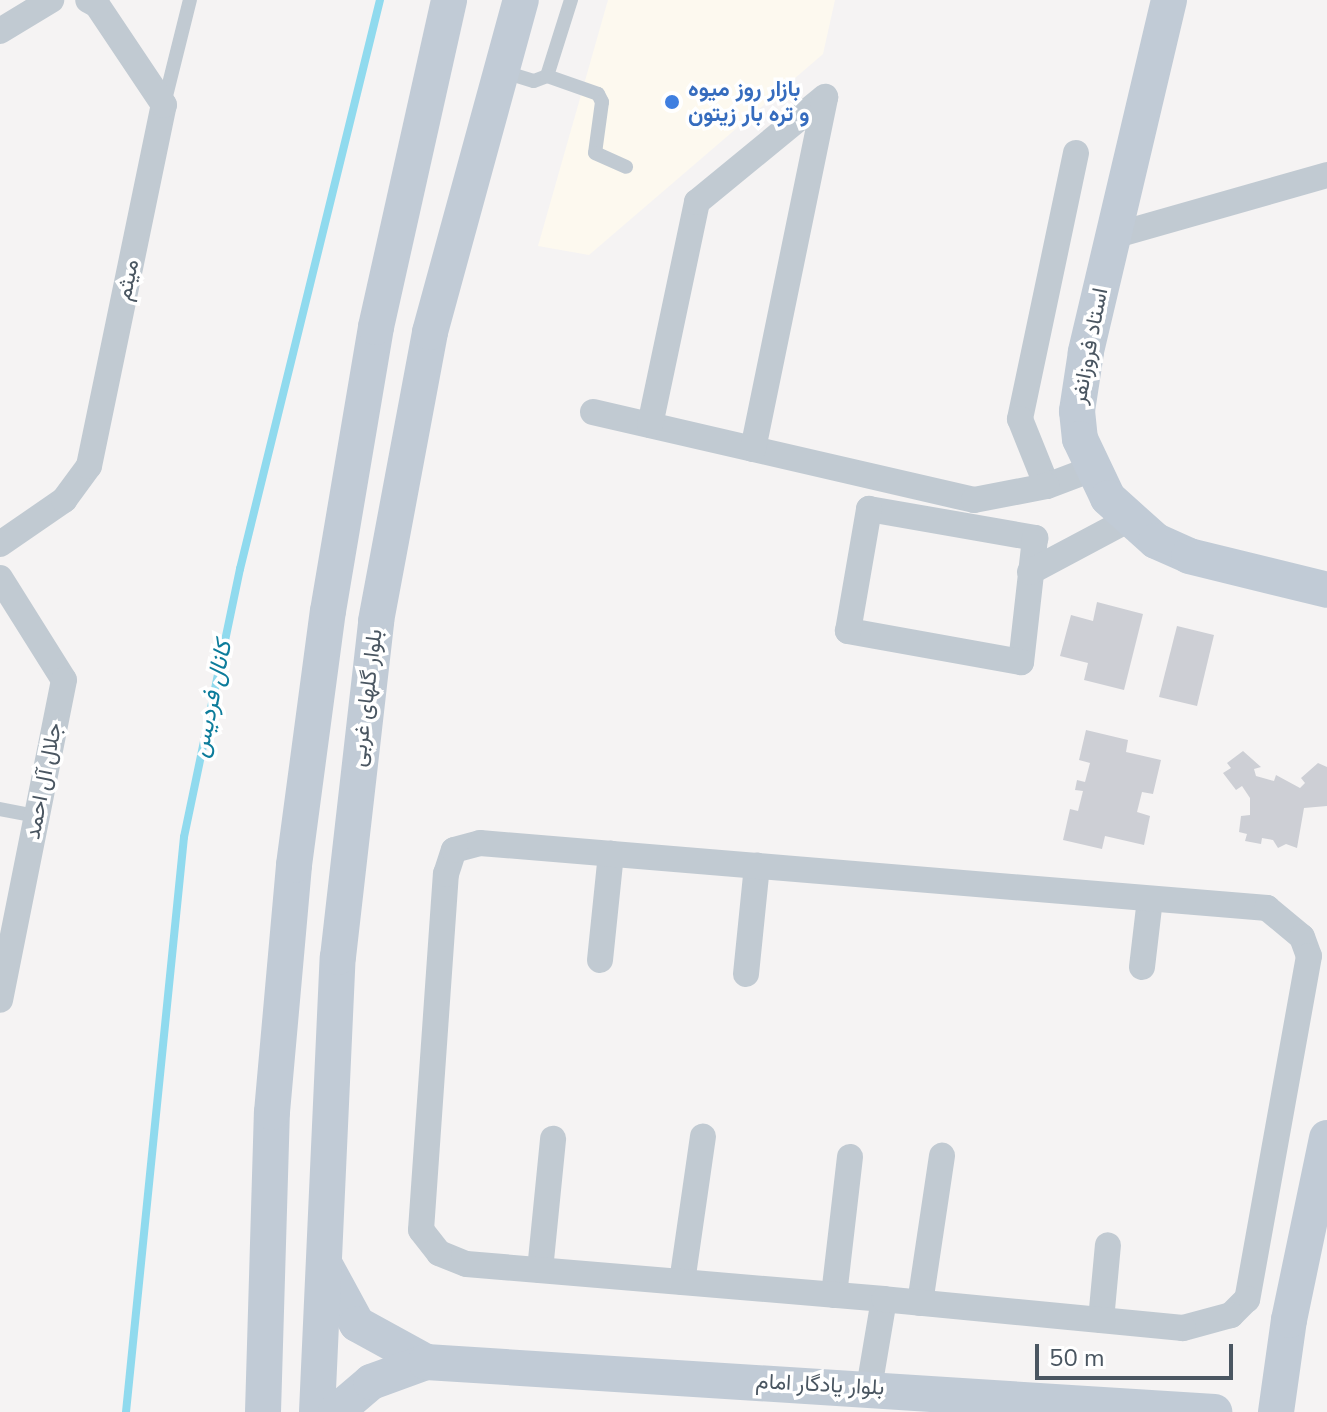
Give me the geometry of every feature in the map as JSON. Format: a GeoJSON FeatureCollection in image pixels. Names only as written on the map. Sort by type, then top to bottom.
{"type":"FeatureCollection","features":[{"type":"Feature","properties":{"kind":"main road"},"geometry":{"type":"LineString","coordinates":[[263,1412],[272,1112],[294,865],[328,611],[376,327],[449,0]]}},
{"type":"Feature","properties":{"kind":"main road","name":"بلوار گلهای غربی"},"geometry":{"type":"LineString","coordinates":[[317,1412],[338,957],[376,621],[430,332],[521,0]]}},
{"type":"Feature","properties":{"kind":"main road","name":"استاد فروزانفر"},"geometry":{"type":"LineString","coordinates":[[1169,0],[1113,236],[1077,411],[1092,469],[1128,520],[1189,556],[1327,590]]}},
{"type":"Feature","properties":{"kind":"main road"},"geometry":{"type":"LineString","coordinates":[[1276,1412],[1289,1320],[1327,1138]]}},
{"type":"Feature","properties":{"kind":"main road"},"geometry":{"type":"LineString","coordinates":[[323,1262],[357,1324],[426,1362]]}},
{"type":"Feature","properties":{"kind":"main road"},"geometry":{"type":"LineString","coordinates":[[336,1412],[371,1382],[426,1362]]}},
{"type":"Feature","properties":{"kind":"main road","name":"بلوار یادگار امام"},"geometry":{"type":"LineString","coordinates":[[426,1362],[1214,1412]]}},
{"type":"Feature","properties":{"kind":"street"},"geometry":{"type":"LineString","coordinates":[[0,31],[51,0]]}},
{"type":"Feature","properties":{"kind":"street"},"geometry":{"type":"LineString","coordinates":[[88,0],[97,5],[164,105]]}},
{"type":"Feature","properties":{"kind":"street"},"geometry":{"type":"LineString","coordinates":[[650,425],[697,202],[825,97],[753,449]]}},
{"type":"Feature","properties":{"kind":"street","name":"میثم"},"geometry":{"type":"LineString","coordinates":[[0,544],[64,500],[89,466],[164,105]]}},
{"type":"Feature","properties":{"kind":"street"},"geometry":{"type":"LineString","coordinates":[[1047,486],[1020,419],[1076,153]]}},
{"type":"Feature","properties":{"kind":"street"},"geometry":{"type":"LineString","coordinates":[[1113,236],[1327,175]]}},
{"type":"Feature","properties":{"kind":"street"},"geometry":{"type":"LineString","coordinates":[[593,412],[974,500],[1047,486],[1092,469]]}},
{"type":"Feature","properties":{"kind":"street"},"geometry":{"type":"LineString","coordinates":[[869,509],[1035,538],[1030,572],[1021,662],[848,631],[869,509]]}},
{"type":"Feature","properties":{"kind":"street"},"geometry":{"type":"LineString","coordinates":[[1030,572],[1128,520]]}},
{"type":"Feature","properties":{"kind":"street","name":"جلال آل احمد"},"geometry":{"type":"LineString","coordinates":[[0,578],[64,680],[0,1000]]}},
{"type":"Feature","properties":{"kind":"street"},"geometry":{"type":"LineString","coordinates":[[480,843],[611,854],[1267,908],[1302,937],[1309,956],[1247,1299],[1212,1324],[1183,1328],[466,1264],[439,1253],[421,1230],[446,874],[454,850],[480,843]]}},
{"type":"Feature","properties":{"kind":"street"},"geometry":{"type":"LineString","coordinates":[[600,960],[611,854]]}},
{"type":"Feature","properties":{"kind":"street"},"geometry":{"type":"LineString","coordinates":[[746,974],[757,866]]}},
{"type":"Feature","properties":{"kind":"street"},"geometry":{"type":"LineString","coordinates":[[1142,967],[1150,899]]}},
{"type":"Feature","properties":{"kind":"street"},"geometry":{"type":"LineString","coordinates":[[682,1282],[703,1137]]}},
{"type":"Feature","properties":{"kind":"street"},"geometry":{"type":"LineString","coordinates":[[540,1270],[553,1139]]}},
{"type":"Feature","properties":{"kind":"street"},"geometry":{"type":"LineString","coordinates":[[920,1303],[942,1156]]}},
{"type":"Feature","properties":{"kind":"street"},"geometry":{"type":"LineString","coordinates":[[834,1295],[850,1157]]}},
{"type":"Feature","properties":{"kind":"street"},"geometry":{"type":"LineString","coordinates":[[1101,1320],[1108,1245]]}},
{"type":"Feature","properties":{"kind":"street"},"geometry":{"type":"LineString","coordinates":[[869,1388],[884,1299]]}},
{"type":"Feature","properties":{"kind":"lane"},"geometry":{"type":"LineString","coordinates":[[164,105],[190,0]]}},
{"type":"Feature","properties":{"kind":"lane"},"geometry":{"type":"LineString","coordinates":[[547,76],[571,0]]}},
{"type":"Feature","properties":{"kind":"lane"},"geometry":{"type":"LineString","coordinates":[[501,71],[534,81],[547,76],[598,94],[602,102],[595,153],[626,167]]}},
{"type":"Feature","properties":{"kind":"lane"},"geometry":{"type":"LineString","coordinates":[[0,809],[37,816]]}},
{"type":"Feature","properties":{"kind":"shaded area","name":"بازار روز میوه و تره بار زیتون"},"geometry":{"type":"Polygon","coordinates":[[[608,0],[835,0],[823,54],[589,255],[538,246],[608,0]]]}},
{"type":"Feature","properties":{"kind":"building"},"geometry":{"type":"Polygon","coordinates":[[[1097,602],[1143,614],[1124,690],[1084,680],[1088,663],[1060,656],[1071,615],[1093,621],[1097,602]]]}},
{"type":"Feature","properties":{"kind":"building"},"geometry":{"type":"Polygon","coordinates":[[[1177,626],[1214,635],[1197,706],[1159,697],[1177,626]]]}},
{"type":"Feature","properties":{"kind":"building"},"geometry":{"type":"Polygon","coordinates":[[[1086,730],[1128,740],[1126,752],[1161,760],[1153,794],[1142,792],[1137,812],[1150,816],[1144,845],[1105,836],[1102,849],[1063,840],[1070,809],[1078,811],[1083,791],[1075,790],[1077,780],[1085,782],[1090,763],[1079,760],[1086,730]]]}},
{"type":"Feature","properties":{"kind":"building"},"geometry":{"type":"Polygon","coordinates":[[[1243,751],[1261,767],[1254,769],[1256,776],[1274,781],[1276,775],[1300,788],[1305,783],[1301,778],[1318,763],[1327,767],[1327,806],[1304,808],[1297,848],[1286,844],[1278,848],[1273,840],[1262,838],[1261,844],[1245,841],[1247,834],[1239,832],[1241,816],[1250,815],[1250,798],[1242,786],[1236,790],[1223,773],[1231,768],[1227,763],[1243,751]]]}},
{"type":"Feature","properties":{"kind":"waterway","name":"کانال فردیس"},"geometry":{"type":"LineString","coordinates":[[126,1412],[184,837],[240,569],[380,0]]}},
{"type":"Feature","properties":{"kind":"place","name":"بازار روز میوه و تره بار زیتون"},"geometry":{"type":"Point","coordinates":[672,102]}}]}
